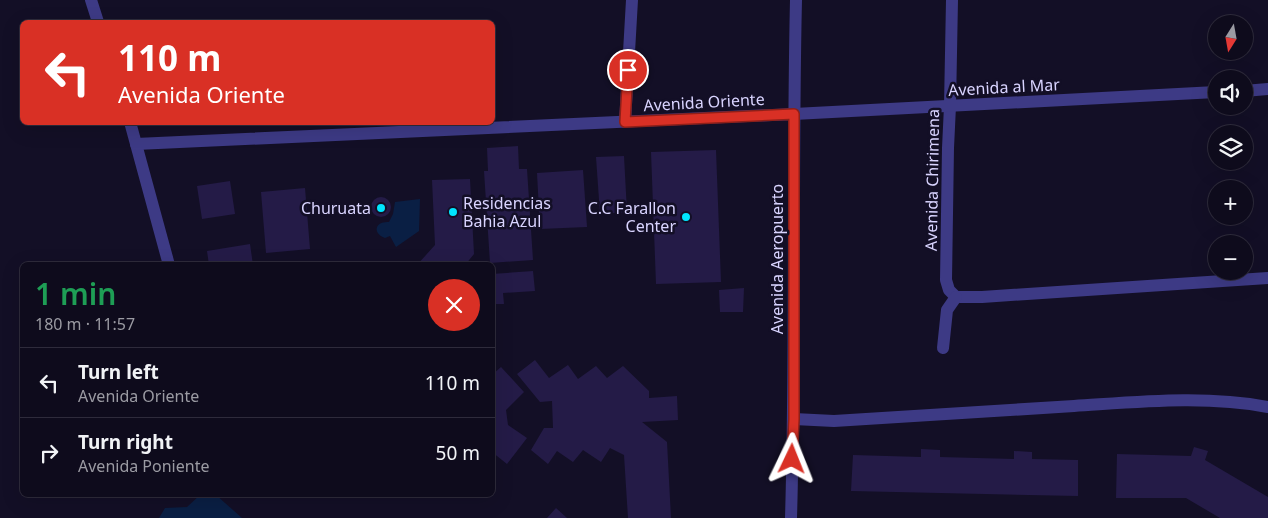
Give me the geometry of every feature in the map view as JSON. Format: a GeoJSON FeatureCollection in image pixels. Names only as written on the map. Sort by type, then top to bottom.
{"type":"FeatureCollection","features":[{"type":"Feature","properties":{"kind":"street"},"geometry":{"type":"LineString","coordinates":[[91,0],[97,20]]}},
{"type":"Feature","properties":{"kind":"street"},"geometry":{"type":"LineString","coordinates":[[625,122],[632,0]]}},
{"type":"Feature","properties":{"kind":"street","name":"Avenida Aeropuerto"},"geometry":{"type":"LineString","coordinates":[[791,518],[794,419],[796,0]]}},
{"type":"Feature","properties":{"kind":"street","name":"Avenida Chirimena"},"geometry":{"type":"LineString","coordinates":[[952,0],[946,280],[949,290],[956,296]]}},
{"type":"Feature","properties":{"kind":"street"},"geometry":{"type":"LineString","coordinates":[[1253,90],[1268,89]]}},
{"type":"Feature","properties":{"kind":"street","name":"Avenida al Mar"},"geometry":{"type":"LineString","coordinates":[[794,114],[1208,92]]}},
{"type":"Feature","properties":{"kind":"street","name":"Avenida Oriente"},"geometry":{"type":"LineString","coordinates":[[136,144],[794,114]]}},
{"type":"Feature","properties":{"kind":"street"},"geometry":{"type":"LineString","coordinates":[[131,125],[168,262]]}},
{"type":"Feature","properties":{"kind":"street"},"geometry":{"type":"LineString","coordinates":[[943,348],[947,310],[956,296],[982,297],[1268,278]]}},
{"type":"Feature","properties":{"kind":"street"},"geometry":{"type":"LineString","coordinates":[[794,419],[834,421],[1194,400],[1253,404],[1268,407]]}},
{"type":"Feature","properties":{"kind":"water"},"geometry":{"type":"Polygon","coordinates":[[[420,199],[419,231],[396,247],[390,236],[385,238],[378,233],[378,225],[389,222],[393,214],[395,202],[420,199]]]}},
{"type":"Feature","properties":{"kind":"water"},"geometry":{"type":"Polygon","coordinates":[[[198,497],[218,497],[242,518],[159,518],[165,508],[187,507],[198,497]]]}},
{"type":"Feature","properties":{"kind":"building"},"geometry":{"type":"Polygon","coordinates":[[[518,146],[519,169],[527,169],[533,260],[490,262],[484,171],[488,171],[487,148],[518,146]]]}},
{"type":"Feature","properties":{"kind":"building","name":"C.C Farallon Center"},"geometry":{"type":"Polygon","coordinates":[[[716,150],[721,282],[656,284],[651,152],[716,150]]]}},
{"type":"Feature","properties":{"kind":"building"},"geometry":{"type":"Polygon","coordinates":[[[624,156],[627,212],[600,214],[596,157],[624,156]]]}},
{"type":"Feature","properties":{"kind":"building"},"geometry":{"type":"Polygon","coordinates":[[[583,170],[587,227],[540,229],[537,173],[583,170]]]}},
{"type":"Feature","properties":{"kind":"building","name":"Residencias Bahia Azul"},"geometry":{"type":"Polygon","coordinates":[[[470,179],[474,254],[467,262],[420,262],[435,245],[432,180],[470,179]]]}},
{"type":"Feature","properties":{"kind":"building"},"geometry":{"type":"Polygon","coordinates":[[[230,181],[235,214],[202,219],[197,186],[230,181]]]}},
{"type":"Feature","properties":{"kind":"building"},"geometry":{"type":"Polygon","coordinates":[[[305,188],[310,249],[266,253],[261,192],[305,188]]]}},
{"type":"Feature","properties":{"kind":"building","name":"Churuata"},"geometry":{"type":"Polygon","coordinates":[[[381,197],[388,200],[391,207],[388,214],[381,217],[374,214],[371,207],[374,200],[381,197]]]}},
{"type":"Feature","properties":{"kind":"building"},"geometry":{"type":"Polygon","coordinates":[[[250,244],[253,262],[209,262],[207,251],[250,244]]]}},
{"type":"Feature","properties":{"kind":"building"},"geometry":{"type":"Polygon","coordinates":[[[533,271],[535,291],[503,293],[504,304],[495,304],[495,274],[533,271]]]}},
{"type":"Feature","properties":{"kind":"building"},"geometry":{"type":"Polygon","coordinates":[[[744,288],[743,312],[720,312],[719,290],[744,288]]]}},
{"type":"Feature","properties":{"kind":"building"},"geometry":{"type":"Polygon","coordinates":[[[535,360],[549,378],[568,365],[578,379],[596,366],[607,378],[623,366],[649,391],[649,398],[677,396],[678,420],[642,422],[667,442],[671,518],[628,518],[624,455],[610,448],[601,462],[583,450],[573,462],[557,451],[548,464],[531,450],[544,428],[553,428],[552,401],[540,402],[517,374],[535,360]]]}},
{"type":"Feature","properties":{"kind":"building"},"geometry":{"type":"Polygon","coordinates":[[[501,367],[524,392],[506,410],[508,425],[527,438],[507,464],[495,454],[495,372],[501,367]]]}},
{"type":"Feature","properties":{"kind":"building"},"geometry":{"type":"Polygon","coordinates":[[[1194,447],[1208,451],[1205,460],[1268,497],[1268,518],[1220,518],[1186,498],[1116,498],[1117,454],[1191,456],[1194,447]]]}},
{"type":"Feature","properties":{"kind":"building"},"geometry":{"type":"Polygon","coordinates":[[[921,449],[940,450],[940,457],[1014,459],[1014,451],[1032,452],[1032,459],[1078,460],[1078,496],[851,491],[853,455],[921,457],[921,449]]]}},
{"type":"Feature","properties":{"kind":"building"},"geometry":{"type":"Polygon","coordinates":[[[556,508],[567,518],[547,518],[556,508]]]}},
{"type":"Feature","properties":{"kind":"place","name":"Churuata"},"geometry":{"type":"Point","coordinates":[381,208]}},
{"type":"Feature","properties":{"kind":"place","name":"Residencias Bahia Azul"},"geometry":{"type":"Point","coordinates":[453,212]}},
{"type":"Feature","properties":{"kind":"place","name":"C.C Farallon Center"},"geometry":{"type":"Point","coordinates":[686,217]}},
{"type":"Feature","properties":{"kind":"route"},"geometry":{"type":"LineString","coordinates":[[628,70],[625,122],[794,114],[794,419],[792,459]]}}]}
